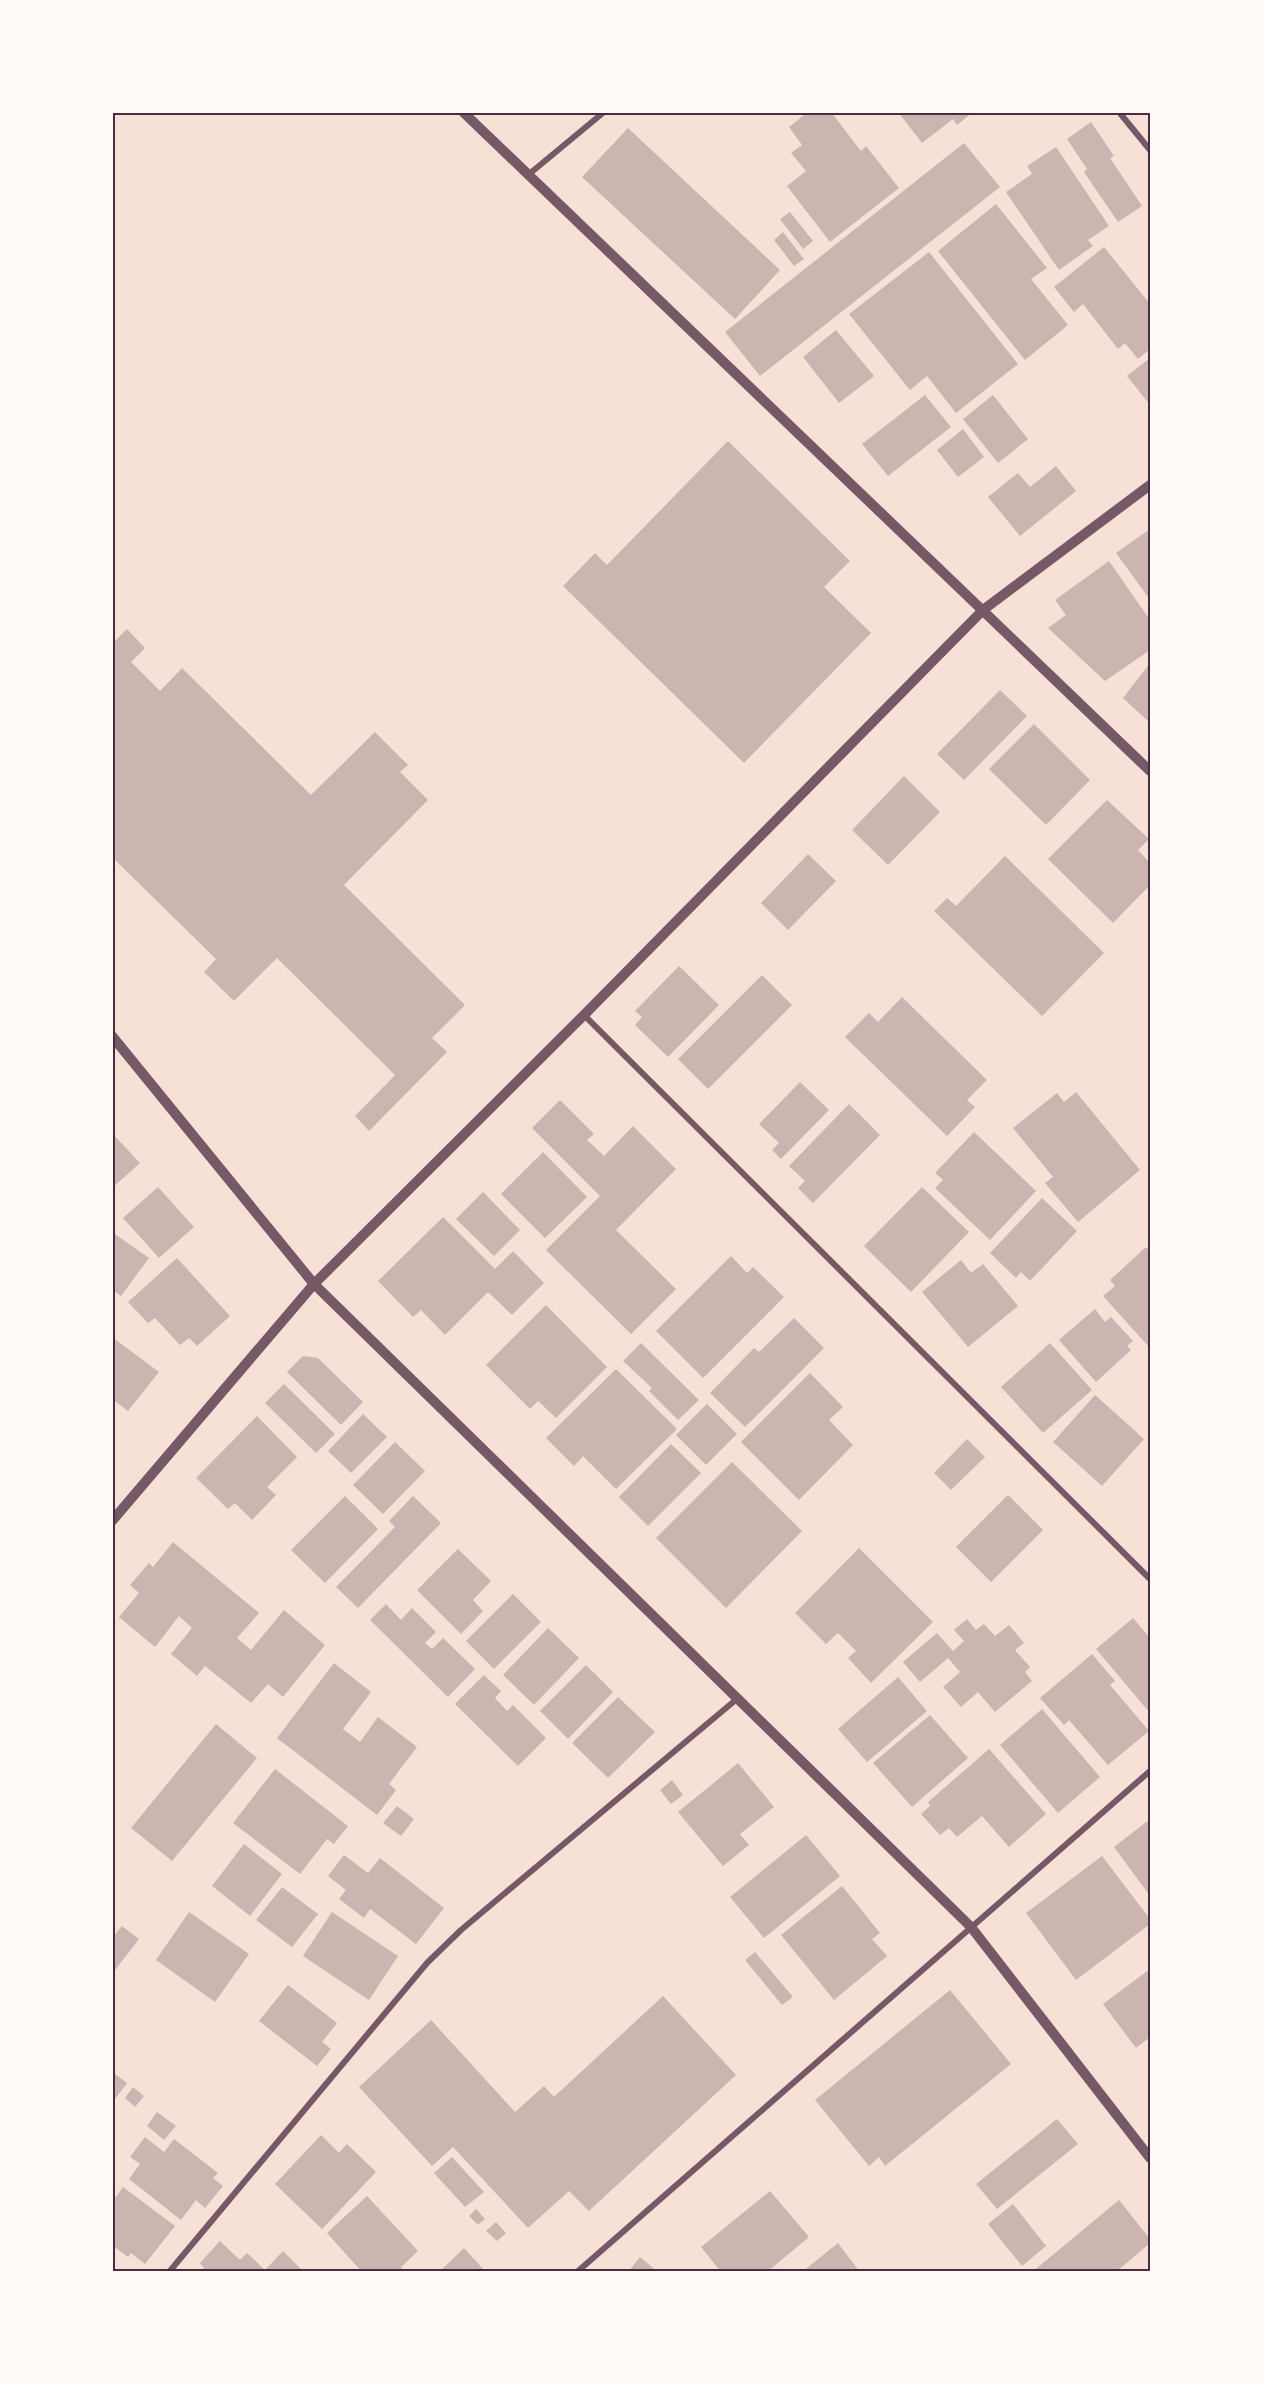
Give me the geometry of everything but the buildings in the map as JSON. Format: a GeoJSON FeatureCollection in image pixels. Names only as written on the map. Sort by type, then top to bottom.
{"type":"FeatureCollection","features":[{"type":"Feature","properties":{"kind":"street"},"geometry":{"type":"LineString","coordinates":[[463,112],[1150,771]]}},
{"type":"Feature","properties":{"kind":"street"},"geometry":{"type":"LineString","coordinates":[[528,175],[604,112]]}},
{"type":"Feature","properties":{"kind":"street"},"geometry":{"type":"LineString","coordinates":[[1119,112],[1150,150]]}},
{"type":"Feature","properties":{"kind":"street"},"geometry":{"type":"LineString","coordinates":[[112,1521],[314,1284],[584,1015],[983,610],[1150,485]]}},
{"type":"Feature","properties":{"kind":"street"},"geometry":{"type":"LineString","coordinates":[[584,1015],[1150,1579]]}},
{"type":"Feature","properties":{"kind":"street"},"geometry":{"type":"LineString","coordinates":[[112,1036],[314,1284],[971,1928],[1150,2158]]}},
{"type":"Feature","properties":{"kind":"street"},"geometry":{"type":"LineString","coordinates":[[169,2271],[427,1963],[461,1930],[738,1698]]}},
{"type":"Feature","properties":{"kind":"street"},"geometry":{"type":"LineString","coordinates":[[577,2271],[1150,1772]]}}]}
